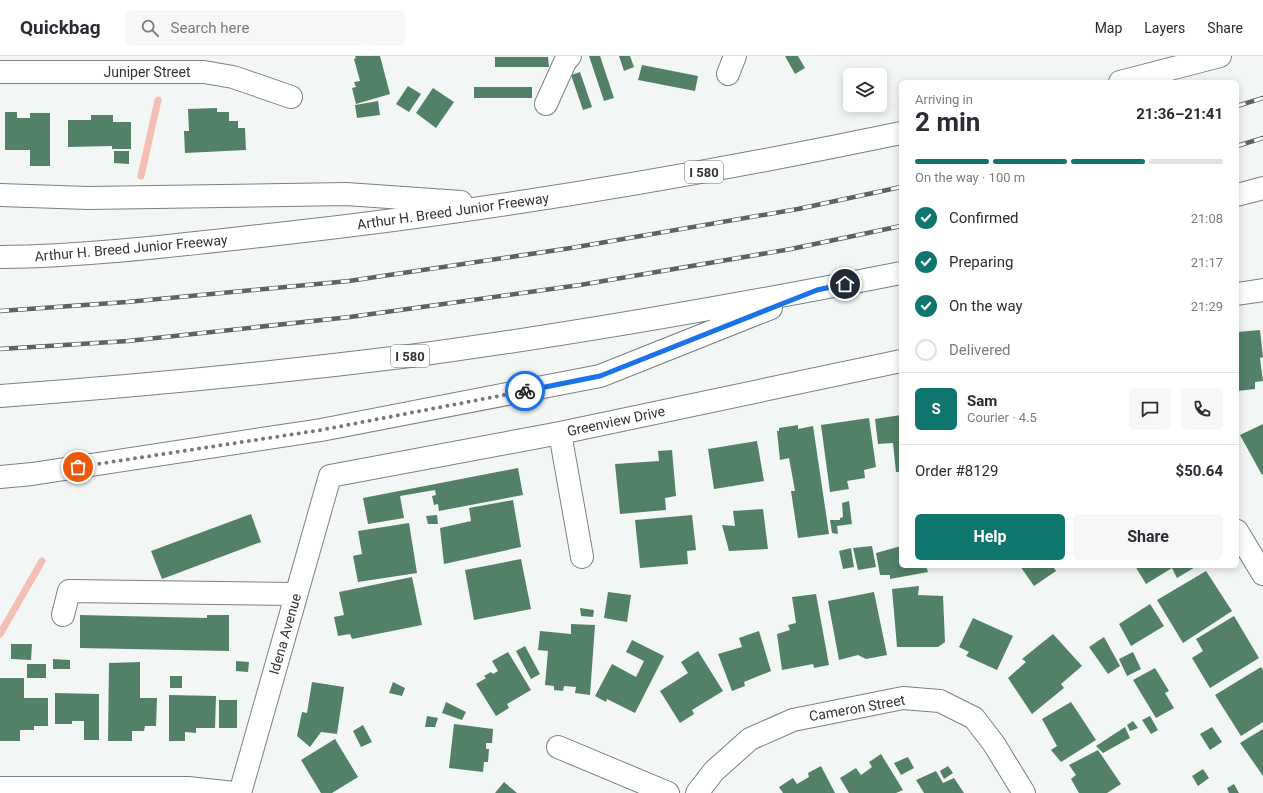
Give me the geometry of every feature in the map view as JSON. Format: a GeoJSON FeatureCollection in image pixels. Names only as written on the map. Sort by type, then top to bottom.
{"type":"FeatureCollection","features":[{"type":"Feature","properties":{"kind":"main road"},"geometry":{"type":"LineString","coordinates":[[546,104],[565,62],[570,56]]}},
{"type":"Feature","properties":{"kind":"main road"},"geometry":{"type":"LineString","coordinates":[[1128,80],[1220,56]]}},
{"type":"Feature","properties":{"kind":"main road","name":"Juniper Street"},"geometry":{"type":"LineString","coordinates":[[0,72],[204,72],[233,77],[291,97]]}},
{"type":"Feature","properties":{"kind":"main road","name":"Arthur H. Breed Junior Freeway"},"geometry":{"type":"LineString","coordinates":[[0,257],[54,256],[206,242],[406,219],[506,205],[705,172],[899,133]]}},
{"type":"Feature","properties":{"kind":"main road"},"geometry":{"type":"LineString","coordinates":[[1239,194],[1263,188]]}},
{"type":"Feature","properties":{"kind":"main road"},"geometry":{"type":"LineString","coordinates":[[0,195],[88,198],[346,194],[506,205]]}},
{"type":"Feature","properties":{"kind":"main road","name":"I 580"},"geometry":{"type":"LineString","coordinates":[[0,396],[204,379],[410,356],[608,327],[817,290],[899,273]]}},
{"type":"Feature","properties":{"kind":"main road"},"geometry":{"type":"LineString","coordinates":[[0,477],[40,473],[321,430],[600,376],[817,290]]}},
{"type":"Feature","properties":{"kind":"main road"},"geometry":{"type":"LineString","coordinates":[[1239,294],[1263,290]]}},
{"type":"Feature","properties":{"kind":"main road","name":"Greenview Drive"},"geometry":{"type":"LineString","coordinates":[[330,476],[560,433],[899,361]]}},
{"type":"Feature","properties":{"kind":"main road"},"geometry":{"type":"LineString","coordinates":[[560,433],[582,557]]}},
{"type":"Feature","properties":{"kind":"main road","name":"Idena Avenue"},"geometry":{"type":"LineString","coordinates":[[240,793],[330,476]]}},
{"type":"Feature","properties":{"kind":"main road"},"geometry":{"type":"LineString","coordinates":[[1239,534],[1263,574]]}},
{"type":"Feature","properties":{"kind":"main road"},"geometry":{"type":"LineString","coordinates":[[62,615],[68,592],[296,594]]}},
{"type":"Feature","properties":{"kind":"main road","name":"Cameron Street"},"geometry":{"type":"LineString","coordinates":[[697,793],[714,771],[750,739],[793,720],[903,698],[940,701],[974,718],[994,744],[1024,793]]}},
{"type":"Feature","properties":{"kind":"main road"},"geometry":{"type":"LineString","coordinates":[[558,747],[668,793]]}},
{"type":"Feature","properties":{"kind":"main road"},"geometry":{"type":"LineString","coordinates":[[0,788],[188,788],[234,793]]}},
{"type":"Feature","properties":{"kind":"building"},"geometry":{"type":"Polygon","coordinates":[[[355,56],[380,56],[390,94],[356,104],[352,88],[356,87],[354,82],[360,81],[354,59],[356,58],[355,56]]]}},
{"type":"Feature","properties":{"kind":"building"},"geometry":{"type":"Polygon","coordinates":[[[589,56],[600,56],[614,98],[604,101],[589,56]]]}},
{"type":"Feature","properties":{"kind":"building"},"geometry":{"type":"Polygon","coordinates":[[[619,56],[630,56],[634,67],[624,71],[619,56]]]}},
{"type":"Feature","properties":{"kind":"building"},"geometry":{"type":"Polygon","coordinates":[[[785,56],[798,56],[805,68],[795,74],[785,56]]]}},
{"type":"Feature","properties":{"kind":"building"},"geometry":{"type":"Polygon","coordinates":[[[495,57],[548,57],[549,67],[495,67],[495,57]]]}},
{"type":"Feature","properties":{"kind":"building"},"geometry":{"type":"Polygon","coordinates":[[[642,65],[698,76],[695,91],[638,80],[642,65]]]}},
{"type":"Feature","properties":{"kind":"building"},"geometry":{"type":"Polygon","coordinates":[[[580,72],[592,107],[583,110],[571,75],[580,72]]]}},
{"type":"Feature","properties":{"kind":"building"},"geometry":{"type":"Polygon","coordinates":[[[408,86],[421,94],[409,112],[396,104],[408,86]]]}},
{"type":"Feature","properties":{"kind":"building"},"geometry":{"type":"Polygon","coordinates":[[[474,87],[532,87],[532,98],[474,98],[474,87]]]}},
{"type":"Feature","properties":{"kind":"building"},"geometry":{"type":"Polygon","coordinates":[[[433,88],[454,102],[436,128],[416,113],[433,88]]]}},
{"type":"Feature","properties":{"kind":"building"},"geometry":{"type":"Polygon","coordinates":[[[378,101],[380,115],[357,118],[355,105],[378,101]]]}},
{"type":"Feature","properties":{"kind":"building"},"geometry":{"type":"Polygon","coordinates":[[[217,108],[217,112],[229,112],[229,121],[238,121],[238,128],[245,128],[246,150],[185,153],[184,131],[189,131],[188,109],[217,108]]]}},
{"type":"Feature","properties":{"kind":"building"},"geometry":{"type":"Polygon","coordinates":[[[5,112],[17,112],[17,118],[30,118],[30,113],[50,113],[50,166],[30,166],[30,150],[5,150],[5,112]]]}},
{"type":"Feature","properties":{"kind":"building"},"geometry":{"type":"Polygon","coordinates":[[[91,115],[113,115],[113,122],[131,122],[131,149],[112,149],[112,146],[68,147],[68,120],[91,120],[91,115]]]}},
{"type":"Feature","properties":{"kind":"building"},"geometry":{"type":"Polygon","coordinates":[[[114,151],[129,151],[129,164],[114,163],[114,151]]]}},
{"type":"Feature","properties":{"kind":"building"},"geometry":{"type":"Polygon","coordinates":[[[1260,330],[1263,357],[1260,358],[1263,381],[1255,382],[1255,389],[1239,391],[1239,332],[1260,330]]]}},
{"type":"Feature","properties":{"kind":"building"},"geometry":{"type":"Polygon","coordinates":[[[899,415],[899,472],[896,472],[893,443],[878,444],[875,419],[899,415]]]}},
{"type":"Feature","properties":{"kind":"building"},"geometry":{"type":"Polygon","coordinates":[[[869,418],[876,467],[864,470],[865,478],[847,481],[849,489],[830,492],[821,425],[869,418]]]}},
{"type":"Feature","properties":{"kind":"building"},"geometry":{"type":"Polygon","coordinates":[[[1263,424],[1263,474],[1262,475],[1240,435],[1263,424]]]}},
{"type":"Feature","properties":{"kind":"building"},"geometry":{"type":"Polygon","coordinates":[[[798,425],[798,429],[813,426],[829,534],[798,538],[791,491],[795,491],[789,458],[780,460],[777,431],[779,431],[779,428],[798,425]]]}},
{"type":"Feature","properties":{"kind":"building"},"geometry":{"type":"Polygon","coordinates":[[[757,441],[764,481],[714,489],[708,449],[757,441]]]}},
{"type":"Feature","properties":{"kind":"building"},"geometry":{"type":"Polygon","coordinates":[[[672,450],[676,496],[665,498],[666,510],[620,514],[615,464],[659,461],[658,451],[672,450]]]}},
{"type":"Feature","properties":{"kind":"building"},"geometry":{"type":"Polygon","coordinates":[[[518,468],[523,495],[439,511],[438,504],[434,505],[432,496],[436,495],[435,490],[400,496],[404,518],[368,524],[363,498],[518,468]]]}},
{"type":"Feature","properties":{"kind":"building"},"geometry":{"type":"Polygon","coordinates":[[[513,500],[521,547],[444,564],[440,528],[471,521],[469,508],[513,500]]]}},
{"type":"Feature","properties":{"kind":"building"},"geometry":{"type":"Polygon","coordinates":[[[849,501],[852,524],[837,526],[838,534],[832,533],[830,520],[840,520],[840,518],[843,517],[842,503],[849,501]]]}},
{"type":"Feature","properties":{"kind":"building"},"geometry":{"type":"Polygon","coordinates":[[[763,509],[768,549],[729,551],[722,525],[735,526],[733,511],[763,509]]]}},
{"type":"Feature","properties":{"kind":"building"},"geometry":{"type":"Polygon","coordinates":[[[251,514],[261,542],[162,579],[151,551],[251,514]]]}},
{"type":"Feature","properties":{"kind":"building"},"geometry":{"type":"Polygon","coordinates":[[[437,515],[438,524],[428,524],[426,516],[437,515]]]}},
{"type":"Feature","properties":{"kind":"building"},"geometry":{"type":"Polygon","coordinates":[[[692,515],[696,550],[687,551],[688,564],[640,568],[635,520],[692,515]]]}},
{"type":"Feature","properties":{"kind":"building"},"geometry":{"type":"Polygon","coordinates":[[[409,523],[417,573],[358,582],[353,556],[362,554],[358,531],[409,523]]]}},
{"type":"Feature","properties":{"kind":"building"},"geometry":{"type":"Polygon","coordinates":[[[872,546],[876,567],[858,570],[853,548],[872,546]]]}},
{"type":"Feature","properties":{"kind":"building"},"geometry":{"type":"Polygon","coordinates":[[[899,547],[899,568],[927,568],[928,572],[890,579],[890,575],[880,575],[876,553],[899,547]]]}},
{"type":"Feature","properties":{"kind":"building"},"geometry":{"type":"Polygon","coordinates":[[[851,548],[854,567],[843,569],[839,551],[851,548]]]}},
{"type":"Feature","properties":{"kind":"building"},"geometry":{"type":"Polygon","coordinates":[[[521,559],[531,609],[474,620],[465,570],[521,559]]]}},
{"type":"Feature","properties":{"kind":"building"},"geometry":{"type":"Polygon","coordinates":[[[1021,568],[1054,568],[1056,571],[1034,586],[1021,568]]]}},
{"type":"Feature","properties":{"kind":"building"},"geometry":{"type":"Polygon","coordinates":[[[1136,568],[1172,568],[1146,584],[1136,568]]]}},
{"type":"Feature","properties":{"kind":"building"},"geometry":{"type":"Polygon","coordinates":[[[1172,568],[1194,568],[1177,578],[1172,568]]]}},
{"type":"Feature","properties":{"kind":"building"},"geometry":{"type":"Polygon","coordinates":[[[1206,571],[1232,611],[1183,643],[1157,600],[1206,571]]]}},
{"type":"Feature","properties":{"kind":"building"},"geometry":{"type":"Polygon","coordinates":[[[412,577],[422,625],[352,639],[350,634],[338,636],[334,617],[344,615],[339,592],[412,577]]]}},
{"type":"Feature","properties":{"kind":"building"},"geometry":{"type":"Polygon","coordinates":[[[919,586],[918,595],[943,596],[945,642],[938,647],[897,647],[892,589],[919,586]]]}},
{"type":"Feature","properties":{"kind":"building"},"geometry":{"type":"Polygon","coordinates":[[[608,592],[631,595],[627,622],[604,618],[608,592]]]}},
{"type":"Feature","properties":{"kind":"building"},"geometry":{"type":"Polygon","coordinates":[[[874,592],[887,655],[866,659],[858,655],[839,660],[828,601],[874,592]]]}},
{"type":"Feature","properties":{"kind":"building"},"geometry":{"type":"Polygon","coordinates":[[[816,594],[829,665],[814,668],[813,664],[782,670],[777,634],[790,630],[788,625],[796,623],[792,597],[816,594]]]}},
{"type":"Feature","properties":{"kind":"building"},"geometry":{"type":"Polygon","coordinates":[[[1150,604],[1164,626],[1131,646],[1119,624],[1150,604]]]}},
{"type":"Feature","properties":{"kind":"building"},"geometry":{"type":"Polygon","coordinates":[[[580,608],[594,610],[593,617],[581,616],[580,608]]]}},
{"type":"Feature","properties":{"kind":"building"},"geometry":{"type":"Polygon","coordinates":[[[80,615],[207,618],[207,615],[229,615],[229,651],[80,648],[80,615]]]}},
{"type":"Feature","properties":{"kind":"building"},"geometry":{"type":"Polygon","coordinates":[[[1234,616],[1259,658],[1210,688],[1192,658],[1203,651],[1196,639],[1234,616]]]}},
{"type":"Feature","properties":{"kind":"building"},"geometry":{"type":"Polygon","coordinates":[[[973,618],[1013,636],[997,670],[966,656],[969,652],[959,647],[973,618]]]}},
{"type":"Feature","properties":{"kind":"building"},"geometry":{"type":"Polygon","coordinates":[[[571,624],[595,625],[590,695],[575,693],[576,687],[564,686],[563,691],[554,690],[554,686],[545,685],[548,651],[538,650],[540,631],[571,634],[571,624]]]}},
{"type":"Feature","properties":{"kind":"building"},"geometry":{"type":"Polygon","coordinates":[[[759,631],[771,671],[744,682],[745,686],[732,691],[718,654],[742,647],[739,638],[759,631]]]}},
{"type":"Feature","properties":{"kind":"building"},"geometry":{"type":"Polygon","coordinates":[[[1053,634],[1082,666],[1061,684],[1064,688],[1032,714],[1008,678],[1026,662],[1022,659],[1053,634]]]}},
{"type":"Feature","properties":{"kind":"building"},"geometry":{"type":"Polygon","coordinates":[[[1104,637],[1120,666],[1108,674],[1089,647],[1104,637]]]}},
{"type":"Feature","properties":{"kind":"building"},"geometry":{"type":"Polygon","coordinates":[[[632,640],[664,656],[635,713],[607,699],[606,702],[595,696],[612,664],[636,677],[644,661],[626,652],[632,640]]]}},
{"type":"Feature","properties":{"kind":"building"},"geometry":{"type":"Polygon","coordinates":[[[11,644],[32,644],[31,660],[11,659],[11,644]]]}},
{"type":"Feature","properties":{"kind":"building"},"geometry":{"type":"Polygon","coordinates":[[[525,646],[540,674],[531,679],[516,651],[525,646]]]}},
{"type":"Feature","properties":{"kind":"building"},"geometry":{"type":"Polygon","coordinates":[[[698,651],[723,691],[692,710],[694,714],[680,723],[660,691],[688,673],[681,662],[698,651]]]}},
{"type":"Feature","properties":{"kind":"building"},"geometry":{"type":"Polygon","coordinates":[[[508,652],[531,690],[507,704],[509,708],[496,716],[476,684],[486,678],[484,676],[491,672],[493,674],[498,671],[492,661],[508,652]]]}},
{"type":"Feature","properties":{"kind":"building"},"geometry":{"type":"Polygon","coordinates":[[[1133,652],[1141,669],[1127,676],[1119,659],[1133,652]]]}},
{"type":"Feature","properties":{"kind":"building"},"geometry":{"type":"Polygon","coordinates":[[[53,659],[70,660],[70,669],[53,669],[53,659]]]}},
{"type":"Feature","properties":{"kind":"building"},"geometry":{"type":"Polygon","coordinates":[[[236,661],[249,662],[248,672],[236,671],[236,661]]]}},
{"type":"Feature","properties":{"kind":"building"},"geometry":{"type":"Polygon","coordinates":[[[140,662],[140,698],[157,698],[156,726],[145,726],[144,731],[132,731],[132,741],[108,741],[109,663],[140,662]]]}},
{"type":"Feature","properties":{"kind":"building"},"geometry":{"type":"Polygon","coordinates":[[[27,664],[46,664],[46,678],[27,678],[27,664]]]}},
{"type":"Feature","properties":{"kind":"building"},"geometry":{"type":"Polygon","coordinates":[[[1261,667],[1263,670],[1263,722],[1241,736],[1215,695],[1261,667]]]}},
{"type":"Feature","properties":{"kind":"building"},"geometry":{"type":"Polygon","coordinates":[[[1155,668],[1169,691],[1165,693],[1174,708],[1156,718],[1133,680],[1155,668]]]}},
{"type":"Feature","properties":{"kind":"building"},"geometry":{"type":"Polygon","coordinates":[[[170,676],[182,676],[182,688],[170,688],[170,676]]]}},
{"type":"Feature","properties":{"kind":"building"},"geometry":{"type":"Polygon","coordinates":[[[0,678],[24,678],[24,698],[48,698],[48,726],[34,726],[34,730],[20,730],[20,741],[0,741],[0,678]]]}},
{"type":"Feature","properties":{"kind":"building"},"geometry":{"type":"Polygon","coordinates":[[[312,682],[344,687],[337,734],[321,732],[310,747],[297,736],[302,712],[307,713],[312,682]]]}},
{"type":"Feature","properties":{"kind":"building"},"geometry":{"type":"Polygon","coordinates":[[[393,682],[405,688],[402,696],[389,693],[393,682]]]}},
{"type":"Feature","properties":{"kind":"building"},"geometry":{"type":"Polygon","coordinates":[[[55,693],[99,694],[99,740],[84,740],[84,721],[72,721],[72,724],[55,724],[55,693]]]}},
{"type":"Feature","properties":{"kind":"building"},"geometry":{"type":"Polygon","coordinates":[[[169,695],[216,696],[215,728],[196,728],[196,733],[185,732],[185,741],[169,741],[169,695]]]}},
{"type":"Feature","properties":{"kind":"building"},"geometry":{"type":"Polygon","coordinates":[[[219,700],[237,700],[237,728],[219,728],[219,700]]]}},
{"type":"Feature","properties":{"kind":"building"},"geometry":{"type":"Polygon","coordinates":[[[446,702],[466,712],[462,720],[442,713],[446,702]]]}},
{"type":"Feature","properties":{"kind":"building"},"geometry":{"type":"Polygon","coordinates":[[[1071,702],[1096,740],[1061,762],[1051,750],[1057,746],[1042,719],[1071,702]]]}},
{"type":"Feature","properties":{"kind":"building"},"geometry":{"type":"Polygon","coordinates":[[[427,716],[438,718],[435,727],[425,727],[427,716]]]}},
{"type":"Feature","properties":{"kind":"building"},"geometry":{"type":"Polygon","coordinates":[[[1150,716],[1158,730],[1151,734],[1142,720],[1150,716]]]}},
{"type":"Feature","properties":{"kind":"building"},"geometry":{"type":"Polygon","coordinates":[[[1133,721],[1138,728],[1130,731],[1127,725],[1133,721]]]}},
{"type":"Feature","properties":{"kind":"building"},"geometry":{"type":"Polygon","coordinates":[[[454,724],[493,729],[492,743],[486,743],[486,749],[489,749],[488,762],[484,762],[483,772],[449,768],[454,724]]]}},
{"type":"Feature","properties":{"kind":"building"},"geometry":{"type":"Polygon","coordinates":[[[363,725],[372,742],[361,747],[353,731],[363,725]]]}},
{"type":"Feature","properties":{"kind":"building"},"geometry":{"type":"Polygon","coordinates":[[[1125,727],[1130,738],[1103,753],[1096,746],[1125,727]]]}},
{"type":"Feature","properties":{"kind":"building"},"geometry":{"type":"Polygon","coordinates":[[[1212,727],[1222,742],[1210,750],[1200,734],[1212,727]]]}},
{"type":"Feature","properties":{"kind":"building"},"geometry":{"type":"Polygon","coordinates":[[[1263,729],[1263,776],[1240,743],[1263,729]]]}},
{"type":"Feature","properties":{"kind":"building"},"geometry":{"type":"Polygon","coordinates":[[[335,739],[358,777],[332,793],[321,793],[301,760],[335,739]]]}},
{"type":"Feature","properties":{"kind":"building"},"geometry":{"type":"Polygon","coordinates":[[[1098,750],[1121,784],[1107,793],[1079,793],[1071,779],[1076,775],[1069,765],[1098,750]]]}},
{"type":"Feature","properties":{"kind":"building"},"geometry":{"type":"Polygon","coordinates":[[[881,754],[903,790],[896,793],[849,793],[840,778],[856,768],[861,775],[872,767],[869,762],[881,754]]]}},
{"type":"Feature","properties":{"kind":"building"},"geometry":{"type":"Polygon","coordinates":[[[908,757],[914,768],[901,775],[894,763],[908,757]]]}},
{"type":"Feature","properties":{"kind":"building"},"geometry":{"type":"Polygon","coordinates":[[[821,766],[835,793],[783,793],[779,787],[793,778],[797,784],[809,777],[808,773],[821,766]]]}},
{"type":"Feature","properties":{"kind":"building"},"geometry":{"type":"Polygon","coordinates":[[[948,766],[953,773],[944,779],[940,771],[948,766]]]}},
{"type":"Feature","properties":{"kind":"building"},"geometry":{"type":"Polygon","coordinates":[[[1203,769],[1209,778],[1198,786],[1192,776],[1203,769]]]}},
{"type":"Feature","properties":{"kind":"building"},"geometry":{"type":"Polygon","coordinates":[[[936,771],[943,783],[954,778],[964,793],[924,793],[916,780],[936,771]]]}},
{"type":"Feature","properties":{"kind":"building"},"geometry":{"type":"Polygon","coordinates":[[[504,782],[517,793],[495,793],[504,782]]]}},
{"type":"Feature","properties":{"kind":"building"},"geometry":{"type":"Polygon","coordinates":[[[1234,784],[1239,793],[1229,793],[1227,788],[1234,784]]]}},
{"type":"Feature","properties":{"kind":"waterway"},"geometry":{"type":"LineString","coordinates":[[141,176],[158,100]]}},
{"type":"Feature","properties":{"kind":"waterway"},"geometry":{"type":"LineString","coordinates":[[0,634],[42,561]]}},
{"type":"Feature","properties":{"kind":"railway"},"geometry":{"type":"LineString","coordinates":[[1239,105],[1263,98]]}},
{"type":"Feature","properties":{"kind":"railway"},"geometry":{"type":"LineString","coordinates":[[1239,145],[1263,138]]}},
{"type":"Feature","properties":{"kind":"railway"},"geometry":{"type":"LineString","coordinates":[[0,311],[127,302],[349,281],[571,248],[798,209],[899,187]]}},
{"type":"Feature","properties":{"kind":"railway"},"geometry":{"type":"LineString","coordinates":[[0,349],[128,341],[350,317],[580,285],[791,249],[899,226]]}},
{"type":"Feature","properties":{"kind":"way so far"},"geometry":{"type":"LineString","coordinates":[[78,467],[321,430],[525,391]]}},
{"type":"Feature","properties":{"kind":"route"},"geometry":{"type":"LineString","coordinates":[[525,391],[600,376],[817,290],[845,284]]}}]}
